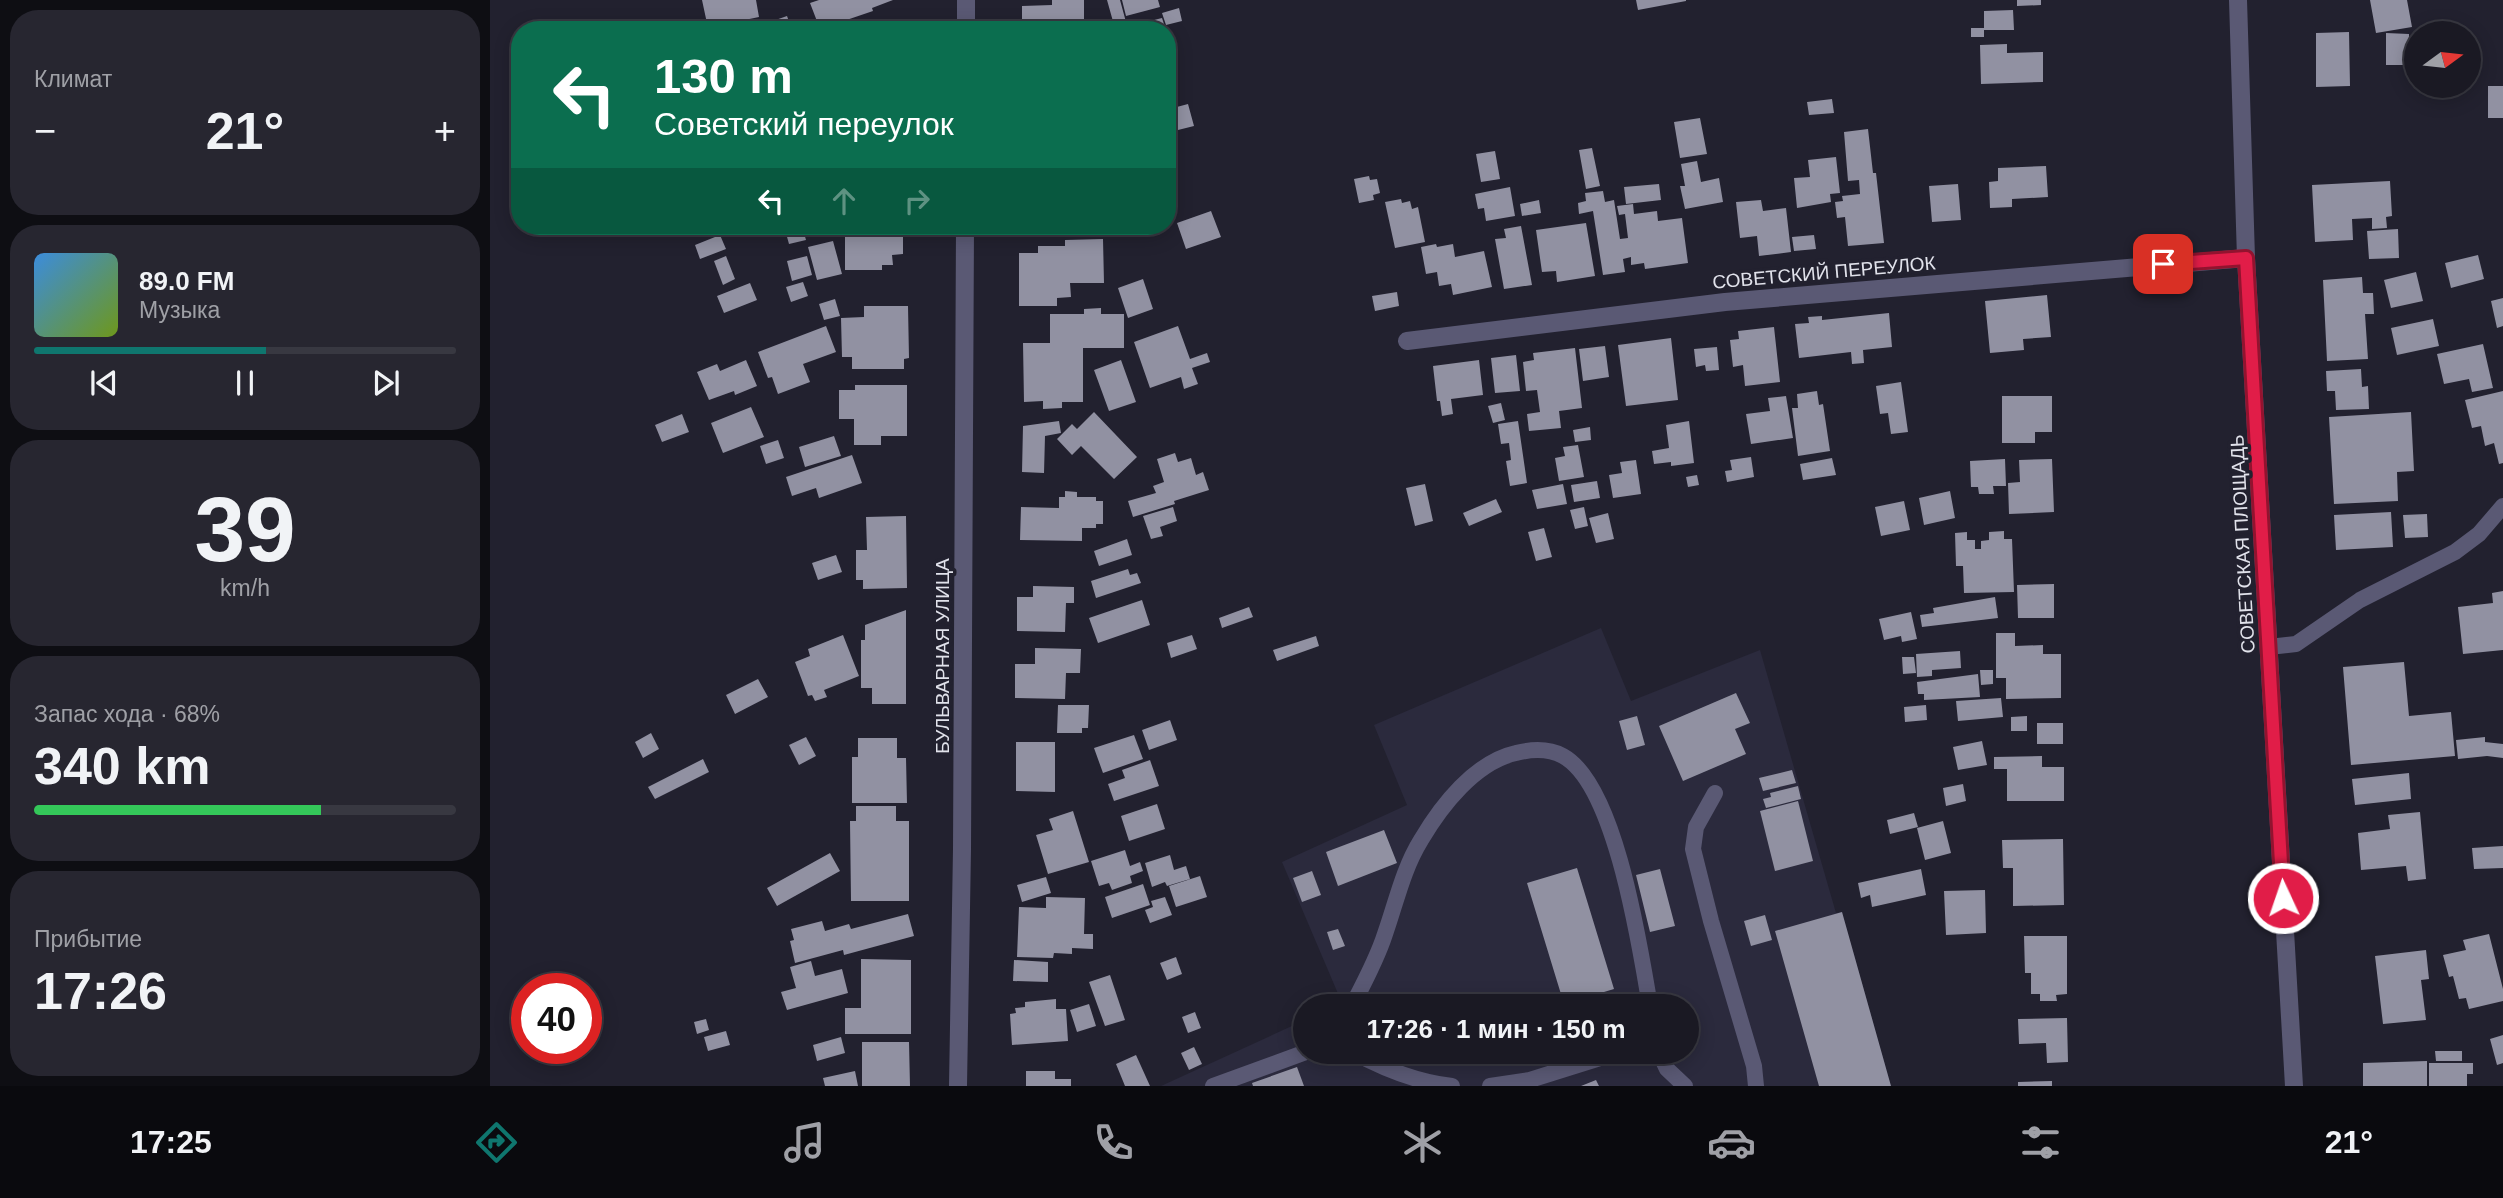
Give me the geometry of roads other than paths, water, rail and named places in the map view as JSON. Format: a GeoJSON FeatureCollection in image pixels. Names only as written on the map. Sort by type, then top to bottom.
{"type":"FeatureCollection","features":[{"type":"Feature","properties":{"kind":"street"},"geometry":{"type":"LineString","coordinates":[[966,0],[966,21]]}},
{"type":"Feature","properties":{"kind":"street","name":"СОВЕТСКАЯ ПЛОЩАДЬ"},"geometry":{"type":"LineString","coordinates":[[2238,0],[2246,258],[2294,1086]]}},
{"type":"Feature","properties":{"kind":"street","name":"БУЛЬВАРНАЯ УЛИЦА"},"geometry":{"type":"LineString","coordinates":[[958,1086],[965,235]]}},
{"type":"Feature","properties":{"kind":"street","name":"СОВЕТСКИЙ ПЕРЕУЛОК"},"geometry":{"type":"LineString","coordinates":[[1407,341],[1725,302],[2246,258]]}},
{"type":"Feature","properties":{"kind":"lane"},"geometry":{"type":"LineString","coordinates":[[2269,647],[2296,644],[2360,600],[2455,552],[2479,534],[2503,506]]}},
{"type":"Feature","properties":{"kind":"lane"},"geometry":{"type":"LineString","coordinates":[[1358,994],[1385,936],[1409,865],[1420,841],[1438,815],[1479,771],[1494,761],[1533,750],[1548,751],[1577,767],[1603,807],[1638,936],[1648,994]]}},
{"type":"Feature","properties":{"kind":"lane"},"geometry":{"type":"LineString","coordinates":[[1715,793],[1696,827],[1693,849],[1711,921],[1754,1066],[1756,1086]]}},
{"type":"Feature","properties":{"kind":"lane"},"geometry":{"type":"LineString","coordinates":[[1213,1086],[1293,1057]]}},
{"type":"Feature","properties":{"kind":"lane"},"geometry":{"type":"LineString","coordinates":[[1376,1064],[1412,1079],[1452,1086]]}},
{"type":"Feature","properties":{"kind":"lane"},"geometry":{"type":"LineString","coordinates":[[1490,1086],[1530,1080],[1581,1064]]}},
{"type":"Feature","properties":{"kind":"lane"},"geometry":{"type":"LineString","coordinates":[[1664,1064],[1685,1086]]}}]}
